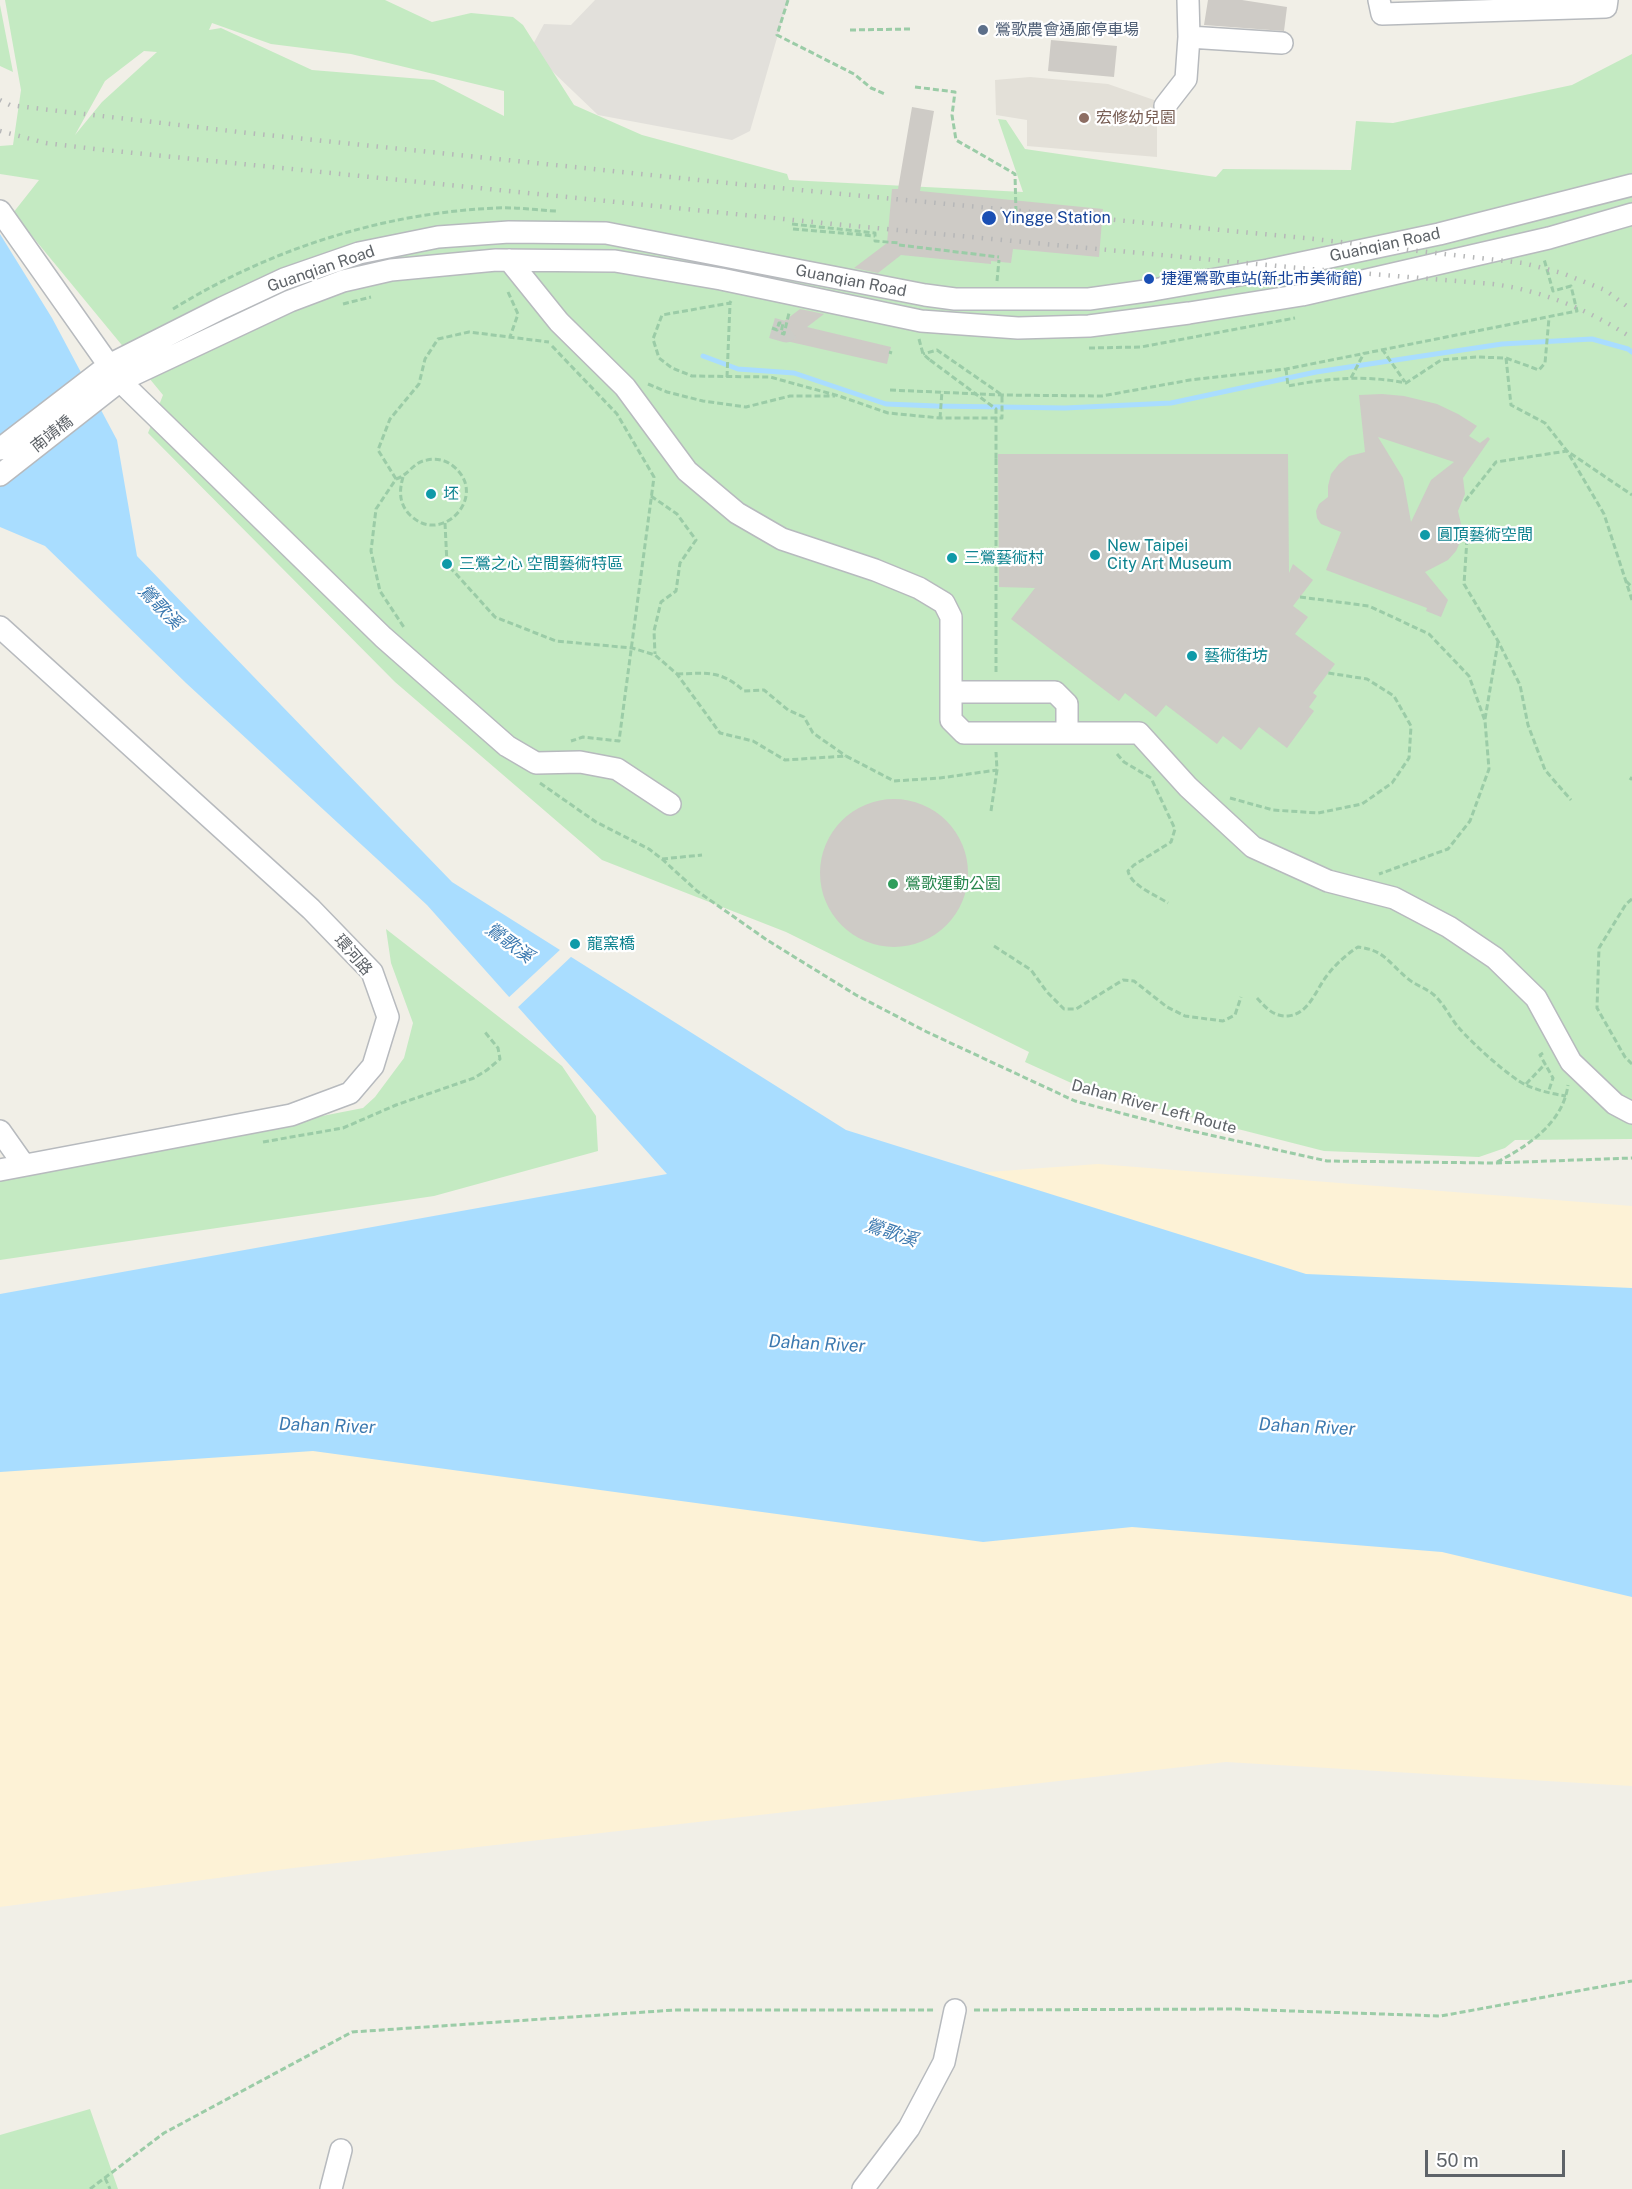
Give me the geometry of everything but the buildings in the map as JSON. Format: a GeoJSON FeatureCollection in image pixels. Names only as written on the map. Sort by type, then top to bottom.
{"type":"FeatureCollection","features":[{"type":"Feature","properties":{"kind":"street"},"geometry":{"type":"LineString","coordinates":[[1165,106],[1186,79],[1190,37],[1188,0]]}},
{"type":"Feature","properties":{"kind":"street"},"geometry":{"type":"LineString","coordinates":[[1379,0],[1382,14],[1606,3]]}},
{"type":"Feature","properties":{"kind":"street"},"geometry":{"type":"LineString","coordinates":[[1190,37],[1282,43]]}},
{"type":"Feature","properties":{"kind":"street","name":"Guanqian Road"},"geometry":{"type":"LineString","coordinates":[[106,379],[222,308],[284,279],[360,253],[438,237],[509,232],[606,233],[925,295],[955,299],[1089,299],[1268,270],[1439,234],[1632,185]]}},
{"type":"Feature","properties":{"kind":"street"},"geometry":{"type":"LineString","coordinates":[[0,211],[106,379],[383,637],[507,746],[536,763],[580,762],[617,769],[670,804]]}},
{"type":"Feature","properties":{"kind":"street","name":"Guanqian Road"},"geometry":{"type":"LineString","coordinates":[[106,379],[290,301],[343,281],[391,270],[512,269],[615,261],[721,279],[921,321],[1018,328],[1089,326],[1302,295],[1549,238],[1632,214]]}},
{"type":"Feature","properties":{"kind":"street"},"geometry":{"type":"LineString","coordinates":[[512,269],[625,387],[687,471],[737,513],[782,539],[875,570],[919,588],[944,603],[951,617],[951,720],[964,733],[1139,734],[1188,787],[1253,847],[1328,881],[1394,898],[1449,927],[1495,958],[1536,998],[1571,1062],[1615,1104],[1632,1113]]}},
{"type":"Feature","properties":{"kind":"street","name":"南靖橋"},"geometry":{"type":"LineString","coordinates":[[0,449],[106,379]]}},
{"type":"Feature","properties":{"kind":"street","name":"南靖橋"},"geometry":{"type":"LineString","coordinates":[[0,475],[106,379]]}},
{"type":"Feature","properties":{"kind":"street","name":"環河路"},"geometry":{"type":"LineString","coordinates":[[0,627],[311,909],[372,972],[388,1017],[373,1066],[350,1093],[291,1116],[0,1170]]}},
{"type":"Feature","properties":{"kind":"street"},"geometry":{"type":"LineString","coordinates":[[951,692],[1055,693],[1067,704],[1067,733]]}},
{"type":"Feature","properties":{"kind":"street"},"geometry":{"type":"LineString","coordinates":[[0,1131],[24,1165]]}},
{"type":"Feature","properties":{"kind":"street"},"geometry":{"type":"LineString","coordinates":[[863,2189],[909,2128],[944,2062],[955,2010]]}},
{"type":"Feature","properties":{"kind":"street"},"geometry":{"type":"LineString","coordinates":[[331,2189],[341,2150]]}},
{"type":"Feature","properties":{"kind":"path"},"geometry":{"type":"LineString","coordinates":[[788,0],[777,34],[854,74],[871,88],[885,94]]}},
{"type":"Feature","properties":{"kind":"path"},"geometry":{"type":"LineString","coordinates":[[850,30],[910,29]]}},
{"type":"Feature","properties":{"kind":"path"},"geometry":{"type":"LineString","coordinates":[[915,87],[955,92],[952,115],[956,140],[1015,174],[1016,213],[1001,212]]}},
{"type":"Feature","properties":{"kind":"path"},"geometry":{"type":"LineString","coordinates":[[793,227],[875,236],[875,241],[999,259],[997,283]]}},
{"type":"Feature","properties":{"kind":"path"},"geometry":{"type":"LineString","coordinates":[[891,390],[1002,395],[1102,396],[1190,380],[1286,369],[1577,311],[1571,286],[1553,291],[1543,257]]}},
{"type":"Feature","properties":{"kind":"path"},"geometry":{"type":"LineString","coordinates":[[510,337],[518,314],[504,284],[512,269]]}},
{"type":"Feature","properties":{"kind":"path"},"geometry":{"type":"LineString","coordinates":[[334,306],[377,295]]}},
{"type":"Feature","properties":{"kind":"path"},"geometry":{"type":"LineString","coordinates":[[726,377],[731,301],[662,315],[653,339],[659,358],[672,368],[692,376],[726,377],[770,377],[839,396],[888,413],[940,418],[1002,418],[1002,395]]}},
{"type":"Feature","properties":{"kind":"path"},"geometry":{"type":"LineString","coordinates":[[772,328],[777,330],[779,323],[783,323],[780,333],[784,334],[789,312]]}},
{"type":"Feature","properties":{"kind":"path"},"geometry":{"type":"LineString","coordinates":[[1286,369],[1288,386],[1320,380],[1351,378],[1379,378],[1406,382],[1441,360],[1476,357],[1506,358],[1539,370],[1545,363],[1549,318]]}},
{"type":"Feature","properties":{"kind":"path"},"geometry":{"type":"LineString","coordinates":[[396,479],[378,450],[390,418],[419,384],[425,359],[438,339],[469,332],[549,342]]}},
{"type":"Feature","properties":{"kind":"path"},"geometry":{"type":"LineString","coordinates":[[543,334],[617,414],[654,477],[619,741],[583,737],[562,745]]}},
{"type":"Feature","properties":{"kind":"path"},"geometry":{"type":"LineString","coordinates":[[919,338],[923,354],[996,408],[996,692]]}},
{"type":"Feature","properties":{"kind":"path"},"geometry":{"type":"LineString","coordinates":[[1382,349],[1406,382]]}},
{"type":"Feature","properties":{"kind":"path"},"geometry":{"type":"LineString","coordinates":[[923,354],[937,350],[1002,395]]}},
{"type":"Feature","properties":{"kind":"path"},"geometry":{"type":"LineString","coordinates":[[1351,378],[1365,352]]}},
{"type":"Feature","properties":{"kind":"path"},"geometry":{"type":"LineString","coordinates":[[1506,358],[1511,405],[1545,423],[1567,451],[1604,514],[1632,600]]}},
{"type":"Feature","properties":{"kind":"path"},"geometry":{"type":"LineString","coordinates":[[940,418],[942,391]]}},
{"type":"Feature","properties":{"kind":"path"},"geometry":{"type":"LineString","coordinates":[[667,393],[746,408],[789,396],[839,396]]}},
{"type":"Feature","properties":{"kind":"path"},"geometry":{"type":"LineString","coordinates":[[1465,501],[1496,462],[1567,451],[1632,495]]}},
{"type":"Feature","properties":{"kind":"path"},"geometry":{"type":"LineString","coordinates":[[429,459],[450,463],[458,470],[466,489],[462,509],[445,523],[422,524],[412,518],[405,509],[400,488],[403,477],[410,468],[429,459]]}},
{"type":"Feature","properties":{"kind":"path"},"geometry":{"type":"LineString","coordinates":[[403,477],[396,479],[376,508],[371,551],[380,591],[410,637]]}},
{"type":"Feature","properties":{"kind":"path"},"geometry":{"type":"LineString","coordinates":[[651,496],[677,514],[696,540],[680,563],[676,591],[661,602],[654,631],[655,655]]}},
{"type":"Feature","properties":{"kind":"path"},"geometry":{"type":"LineString","coordinates":[[445,523],[447,564],[495,617],[556,641],[632,648],[655,655],[677,674],[720,733],[753,741],[785,760],[846,756]]}},
{"type":"Feature","properties":{"kind":"path"},"geometry":{"type":"LineString","coordinates":[[1467,538],[1464,584],[1498,641],[1520,685],[1528,725],[1545,770],[1571,800]]}},
{"type":"Feature","properties":{"kind":"path"},"geometry":{"type":"LineString","coordinates":[[1624,579],[1632,587]]}},
{"type":"Feature","properties":{"kind":"path"},"geometry":{"type":"LineString","coordinates":[[1300,597],[1369,606],[1429,634],[1469,675],[1485,721],[1490,769],[1470,821],[1448,849],[1380,874],[1370,875]]}},
{"type":"Feature","properties":{"kind":"path"},"geometry":{"type":"LineString","coordinates":[[1485,721],[1498,641]]}},
{"type":"Feature","properties":{"kind":"path"},"geometry":{"type":"LineString","coordinates":[[677,674],[714,673],[731,679],[744,691],[764,690],[788,710],[804,717],[813,733],[846,756],[894,781],[940,778],[997,770]]}},
{"type":"Feature","properties":{"kind":"path"},"geometry":{"type":"LineString","coordinates":[[1220,795],[1273,810],[1318,813],[1362,804],[1392,783],[1410,758],[1411,726],[1400,706],[1394,696],[1367,679],[1328,673]]}},
{"type":"Feature","properties":{"kind":"path"},"geometry":{"type":"LineString","coordinates":[[991,811],[997,770],[996,733]]}},
{"type":"Feature","properties":{"kind":"path"},"geometry":{"type":"LineString","coordinates":[[1122,733],[1115,751],[1124,762],[1151,778],[1175,829],[1171,842],[1134,866],[1128,871],[1129,876],[1168,903]]}},
{"type":"Feature","properties":{"kind":"path","name":"Dahan River Left Route"},"geometry":{"type":"LineString","coordinates":[[702,855],[662,859],[697,891],[766,940],[856,995],[927,1032],[1075,1101],[1174,1127],[1327,1161],[1494,1163],[1632,1158]]}},
{"type":"Feature","properties":{"kind":"path"},"geometry":{"type":"LineString","coordinates":[[1632,898],[1599,948],[1597,1008],[1625,1057],[1632,1064]]}},
{"type":"Feature","properties":{"kind":"path"},"geometry":{"type":"LineString","coordinates":[[994,946],[1031,970],[1047,992],[1064,1009],[1076,1009],[1124,980],[1134,981],[1167,1007],[1185,1016],[1222,1021],[1234,1015],[1241,997]]}},
{"type":"Feature","properties":{"kind":"path"},"geometry":{"type":"LineString","coordinates":[[1257,998],[1268,1010],[1281,1016],[1296,1015],[1308,1006],[1328,974],[1346,955],[1358,947],[1372,949],[1388,958],[1408,980],[1432,993],[1472,1042],[1525,1084],[1548,1093],[1566,1096]]}},
{"type":"Feature","properties":{"kind":"path"},"geometry":{"type":"LineString","coordinates":[[1494,1163],[1524,1148],[1558,1115],[1566,1096],[1571,1062]]}},
{"type":"Feature","properties":{"kind":"path"},"geometry":{"type":"LineString","coordinates":[[1525,1084],[1545,1064]]}},
{"type":"Feature","properties":{"kind":"path"},"geometry":{"type":"LineString","coordinates":[[90,2189],[164,2133],[352,2032],[675,2010],[1233,2009],[1441,2016],[1632,1981]]}},
{"type":"Feature","properties":{"kind":"path"},"geometry":{"type":"LineString","coordinates":[[105,2178],[110,2189]]}},
{"type":"Feature","properties":{"kind":"shaded area"},"geometry":{"type":"Polygon","coordinates":[[[595,0],[788,0],[750,131],[732,140],[598,115],[530,50],[544,24],[571,25],[595,0]]]}},
{"type":"Feature","properties":{"kind":"shaded area","name":"宏修幼兒園"},"geometry":{"type":"Polygon","coordinates":[[[1030,77],[1108,84],[1157,101],[1157,157],[1027,146],[1027,120],[996,115],[995,80],[1030,77]]]}},
{"type":"Feature","properties":{"kind":"green space","name":"三鶯藝術村"},"geometry":{"type":"Polygon","coordinates":[[[5,0],[385,0],[432,22],[471,13],[513,17],[523,25],[574,105],[642,135],[787,174],[789,180],[1023,192],[998,119],[1006,120],[1025,149],[1216,177],[1223,169],[1351,170],[1356,121],[1393,123],[1572,85],[1632,54],[1632,1139],[1515,1140],[1505,1148],[1479,1157],[1324,1151],[1089,1091],[1025,1062],[1029,1052],[786,932],[602,860],[395,682],[148,433],[163,395],[13,213],[39,180],[0,174],[0,146],[13,145],[21,90],[5,0]],[[212,23],[209,30],[221,28],[312,70],[434,80],[504,116],[504,91],[351,54],[271,44],[212,23]],[[144,51],[105,81],[75,135],[102,102],[157,52],[144,51]]]}},
{"type":"Feature","properties":{"kind":"green space"},"geometry":{"type":"Polygon","coordinates":[[[0,5],[13,72],[0,66],[0,5]]]}},
{"type":"Feature","properties":{"kind":"green space"},"geometry":{"type":"Polygon","coordinates":[[[386,929],[562,1066],[596,1116],[598,1151],[434,1196],[0,1260],[0,1179],[363,1108],[375,1097],[404,1058],[413,1023],[391,963],[386,929]]]}},
{"type":"Feature","properties":{"kind":"green space"},"geometry":{"type":"Polygon","coordinates":[[[90,2109],[118,2189],[0,2189],[0,2135],[90,2109]]]}},
{"type":"Feature","properties":{"kind":"sand"},"geometry":{"type":"Polygon","coordinates":[[[1098,1164],[1632,1206],[1632,1786],[1226,1762],[293,1868],[0,1907],[0,1320],[711,1192],[1098,1164]]]}},
{"type":"Feature","properties":{"kind":"water"},"geometry":{"type":"Polygon","coordinates":[[[0,234],[52,318],[117,440],[137,556],[452,882],[846,1130],[1306,1274],[1632,1288],[1632,1597],[1442,1552],[1132,1527],[983,1542],[313,1451],[0,1472],[0,1294],[667,1174],[427,905],[186,683],[45,546],[0,527],[0,234]]]}},
{"type":"Feature","properties":{"kind":"pier"},"geometry":{"type":"Polygon","coordinates":[[[562,948],[573,955],[516,1009],[507,999],[562,948]]]}},
{"type":"Feature","properties":{"kind":"waterway"},"geometry":{"type":"LineString","coordinates":[[703,356],[738,369],[794,373],[886,404],[1065,408],[1171,403],[1316,372],[1502,344],[1592,339],[1632,352]]}},
{"type":"Feature","properties":{"kind":"tunnel"},"geometry":{"type":"LineString","coordinates":[[772,328],[786,332],[790,329]]}},
{"type":"Feature","properties":{"kind":"railway"},"geometry":{"type":"LineString","coordinates":[[0,100],[10,105],[248,133],[737,184],[1305,238],[1523,263],[1562,273],[1605,290],[1632,310]]}},
{"type":"Feature","properties":{"kind":"railway"},"geometry":{"type":"LineString","coordinates":[[0,131],[46,143],[95,149],[823,223],[1493,284],[1530,291],[1566,303],[1632,338]]}},
{"type":"Feature","properties":{"kind":"place","name":"鶯歌農會通廊停車場"},"geometry":{"type":"Point","coordinates":[983,30]}},
{"type":"Feature","properties":{"kind":"place","name":"宏修幼兒園"},"geometry":{"type":"Point","coordinates":[1084,118]}},
{"type":"Feature","properties":{"kind":"place","name":"Yingge Station"},"geometry":{"type":"Point","coordinates":[989,218]}},
{"type":"Feature","properties":{"kind":"place","name":"捷運鶯歌車站(新北市美術館)"},"geometry":{"type":"Point","coordinates":[1149,279]}},
{"type":"Feature","properties":{"kind":"place","name":"坯"},"geometry":{"type":"Point","coordinates":[431,494]}},
{"type":"Feature","properties":{"kind":"place","name":"圓頂藝術空間"},"geometry":{"type":"Point","coordinates":[1425,535]}},
{"type":"Feature","properties":{"kind":"place","name":"New Taipei City Art Museum"},"geometry":{"type":"Point","coordinates":[1095,555]}},
{"type":"Feature","properties":{"kind":"place","name":"三鶯藝術村"},"geometry":{"type":"Point","coordinates":[952,558]}},
{"type":"Feature","properties":{"kind":"place","name":"三鶯之心 空間藝術特區"},"geometry":{"type":"Point","coordinates":[447,564]}},
{"type":"Feature","properties":{"kind":"place","name":"藝術街坊"},"geometry":{"type":"Point","coordinates":[1192,656]}},
{"type":"Feature","properties":{"kind":"place","name":"鶯歌運動公園"},"geometry":{"type":"Point","coordinates":[893,884]}},
{"type":"Feature","properties":{"kind":"place","name":"龍窯橋"},"geometry":{"type":"Point","coordinates":[575,944]}},
{"type":"Feature","properties":{"kind":"water label","name":"鶯歌溪"},"geometry":{"type":"Point","coordinates":[160,607]}},
{"type":"Feature","properties":{"kind":"water label","name":"鶯歌溪"},"geometry":{"type":"Point","coordinates":[509,943]}},
{"type":"Feature","properties":{"kind":"water label","name":"鶯歌溪"},"geometry":{"type":"Point","coordinates":[891,1233]}},
{"type":"Feature","properties":{"kind":"water label","name":"Dahan River"},"geometry":{"type":"Point","coordinates":[817,1344]}},
{"type":"Feature","properties":{"kind":"water label","name":"Dahan River"},"geometry":{"type":"Point","coordinates":[327,1426]}},
{"type":"Feature","properties":{"kind":"water label","name":"Dahan River"},"geometry":{"type":"Point","coordinates":[1307,1427]}}]}
